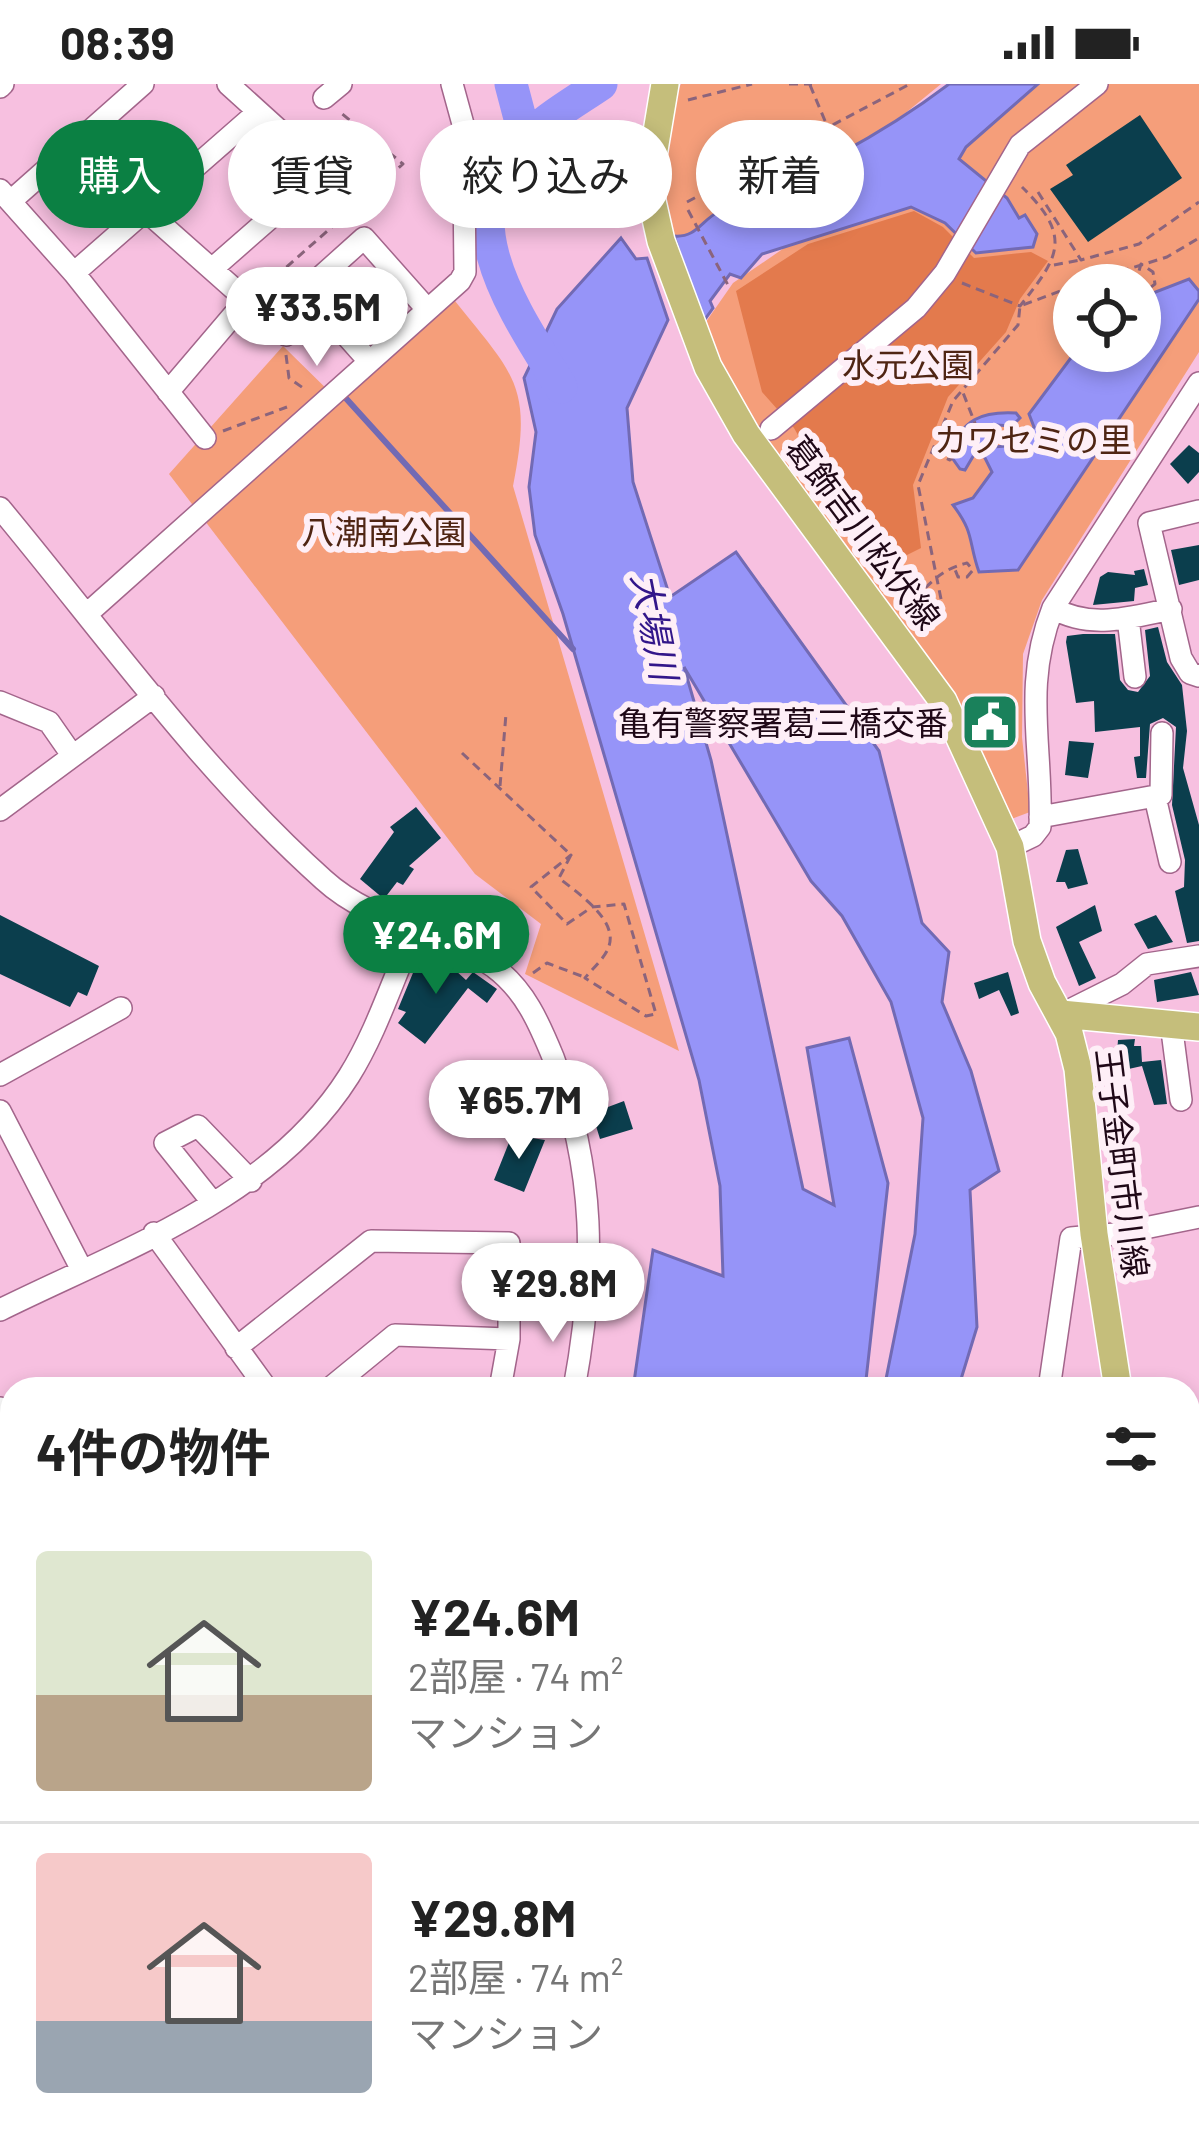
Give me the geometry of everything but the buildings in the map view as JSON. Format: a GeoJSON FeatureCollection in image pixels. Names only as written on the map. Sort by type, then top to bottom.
{"type":"FeatureCollection","features":[{"type":"Feature","properties":{"kind":"main road","name":"葛飾吉川松伏線"},"geometry":{"type":"LineString","coordinates":[[677,92],[651,168],[652,201],[696,339],[725,402],[746,434],[943,700],[1010,847],[1027,941],[1042,983],[1061,1014]]}},
{"type":"Feature","properties":{"kind":"main road","name":"王子金町市川線"},"geometry":{"type":"LineString","coordinates":[[1116,1377],[1094,1234],[1078,1069],[1061,1014],[1185,1025]]}},
{"type":"Feature","properties":{"kind":"street"},"geometry":{"type":"LineString","coordinates":[[143,84],[6,195],[205,438]]}},
{"type":"Feature","properties":{"kind":"street"},"geometry":{"type":"LineString","coordinates":[[213,268],[324,172],[227,84]]}},
{"type":"Feature","properties":{"kind":"street"},"geometry":{"type":"LineString","coordinates":[[88,613],[465,272],[464,184],[470,146],[452,84]]}},
{"type":"Feature","properties":{"kind":"street"},"geometry":{"type":"LineString","coordinates":[[771,429],[916,308],[950,264],[1020,145],[1097,84]]}},
{"type":"Feature","properties":{"kind":"street"},"geometry":{"type":"LineString","coordinates":[[204,159],[258,112]]}},
{"type":"Feature","properties":{"kind":"street"},"geometry":{"type":"LineString","coordinates":[[74,273],[125,228]]}},
{"type":"Feature","properties":{"kind":"street"},"geometry":{"type":"LineString","coordinates":[[166,228],[286,335]]}},
{"type":"Feature","properties":{"kind":"street"},"geometry":{"type":"LineString","coordinates":[[369,361],[306,290],[364,238],[427,309]]}},
{"type":"Feature","properties":{"kind":"street"},"geometry":{"type":"LineString","coordinates":[[168,392],[249,299]]}},
{"type":"Feature","properties":{"kind":"street"},"geometry":{"type":"LineString","coordinates":[[1010,847],[1034,836],[1040,817],[1034,676],[1039,644],[1054,608],[1199,383]]}},
{"type":"Feature","properties":{"kind":"street"},"geometry":{"type":"LineString","coordinates":[[0,508],[154,695],[324,881],[414,932],[490,965],[516,986],[543,1031],[579,1133],[590,1280],[576,1377]]}},
{"type":"Feature","properties":{"kind":"street"},"geometry":{"type":"LineString","coordinates":[[1104,527],[1149,524],[1199,512]]}},
{"type":"Feature","properties":{"kind":"street"},"geometry":{"type":"LineString","coordinates":[[1149,524],[1180,658],[1190,673],[1199,676]]}},
{"type":"Feature","properties":{"kind":"street"},"geometry":{"type":"LineString","coordinates":[[1054,608],[1068,616],[1108,622],[1170,603]]}},
{"type":"Feature","properties":{"kind":"street"},"geometry":{"type":"LineString","coordinates":[[1128,618],[1135,677]]}},
{"type":"Feature","properties":{"kind":"street"},"geometry":{"type":"LineString","coordinates":[[0,810],[154,695]]}},
{"type":"Feature","properties":{"kind":"street"},"geometry":{"type":"LineString","coordinates":[[0,702],[49,722],[72,755]]}},
{"type":"Feature","properties":{"kind":"street"},"geometry":{"type":"LineString","coordinates":[[1040,817],[1161,795],[1162,733]]}},
{"type":"Feature","properties":{"kind":"street"},"geometry":{"type":"LineString","coordinates":[[1155,796],[1170,862]]}},
{"type":"Feature","properties":{"kind":"street"},"geometry":{"type":"LineString","coordinates":[[0,1310],[213,1203],[250,1181],[302,1135],[350,1075],[414,932]]}},
{"type":"Feature","properties":{"kind":"street"},"geometry":{"type":"LineString","coordinates":[[1061,1014],[1122,984],[1147,964],[1199,956]]}},
{"type":"Feature","properties":{"kind":"street"},"geometry":{"type":"LineString","coordinates":[[0,1075],[121,1008]]}},
{"type":"Feature","properties":{"kind":"street"},"geometry":{"type":"LineString","coordinates":[[1181,1100],[1185,1025]]}},
{"type":"Feature","properties":{"kind":"street"},"geometry":{"type":"LineString","coordinates":[[0,1112],[6,1139],[82,1270]]}},
{"type":"Feature","properties":{"kind":"street"},"geometry":{"type":"LineString","coordinates":[[213,1203],[165,1143],[198,1126],[250,1181]]}},
{"type":"Feature","properties":{"kind":"street"},"geometry":{"type":"LineString","coordinates":[[1051,1377],[1071,1238],[1199,1217]]}},
{"type":"Feature","properties":{"kind":"street"},"geometry":{"type":"LineString","coordinates":[[154,1233],[236,1348],[250,1377]]}},
{"type":"Feature","properties":{"kind":"street"},"geometry":{"type":"LineString","coordinates":[[236,1348],[371,1240],[509,1243],[509,1339],[502,1377]]}},
{"type":"Feature","properties":{"kind":"street"},"geometry":{"type":"LineString","coordinates":[[343,1377],[395,1335],[509,1339]]}},
{"type":"Feature","properties":{"kind":"path"},"geometry":{"type":"LineString","coordinates":[[677,92],[752,84]]}},
{"type":"Feature","properties":{"kind":"path"},"geometry":{"type":"LineString","coordinates":[[789,84],[811,85],[826,120]]}},
{"type":"Feature","properties":{"kind":"path"},"geometry":{"type":"LineString","coordinates":[[847,120],[910,84]]}},
{"type":"Feature","properties":{"kind":"path"},"geometry":{"type":"LineString","coordinates":[[249,299],[404,164],[332,91]]}},
{"type":"Feature","properties":{"kind":"path"},"geometry":{"type":"LineString","coordinates":[[941,599],[918,484],[952,401],[1018,325],[1020,307],[1052,266],[1058,246],[1056,232],[1025,189]]}},
{"type":"Feature","properties":{"kind":"path"},"geometry":{"type":"LineString","coordinates":[[1038,192],[1081,260]]}},
{"type":"Feature","properties":{"kind":"path"},"geometry":{"type":"LineString","coordinates":[[687,202],[696,197]]}},
{"type":"Feature","properties":{"kind":"path"},"geometry":{"type":"LineString","coordinates":[[1052,266],[1138,244],[1199,202]]}},
{"type":"Feature","properties":{"kind":"path"},"geometry":{"type":"LineString","coordinates":[[688,210],[728,287]]}},
{"type":"Feature","properties":{"kind":"path"},"geometry":{"type":"LineString","coordinates":[[1141,264],[1199,238]]}},
{"type":"Feature","properties":{"kind":"path"},"geometry":{"type":"LineString","coordinates":[[950,264],[979,292],[1020,307],[1053,295]]}},
{"type":"Feature","properties":{"kind":"path"},"geometry":{"type":"LineString","coordinates":[[286,335],[289,378],[314,396],[335,391]]}},
{"type":"Feature","properties":{"kind":"path"},"geometry":{"type":"LineString","coordinates":[[932,452],[950,460],[978,431],[962,390]]}},
{"type":"Feature","properties":{"kind":"path"},"geometry":{"type":"LineString","coordinates":[[205,438],[292,404]]}},
{"type":"Feature","properties":{"kind":"path"},"geometry":{"type":"LineString","coordinates":[[901,608],[920,596],[934,574],[954,566]]}},
{"type":"Feature","properties":{"kind":"path"},"geometry":{"type":"LineString","coordinates":[[500,788],[506,714]]}},
{"type":"Feature","properties":{"kind":"path"},"geometry":{"type":"LineString","coordinates":[[462,753],[571,856]]}},
{"type":"Feature","properties":{"kind":"path"},"geometry":{"type":"LineString","coordinates":[[571,856],[559,878],[592,907],[610,931],[609,947],[585,978]]}},
{"type":"Feature","properties":{"kind":"path"},"geometry":{"type":"LineString","coordinates":[[516,986],[547,963],[585,978],[646,1016],[656,1014],[624,904],[592,907],[567,924],[531,887],[571,856]]}},
{"type":"Feature","properties":{"kind":"green space"},"geometry":{"type":"Polygon","coordinates":[[[681,84],[941,84],[864,147],[864,120],[696,120],[696,228],[764,228],[686,292],[662,228],[672,228],[672,120],[668,120],[681,84]]]}},
{"type":"Feature","properties":{"kind":"green space","name":"水元公園"},"geometry":{"type":"Polygon","coordinates":[[[1024,84],[1199,84],[1199,352],[1042,600],[1023,654],[1022,737],[1030,812],[1009,820],[741,416],[701,329],[733,283],[813,228],[864,228],[864,193],[1024,84]]]}},
{"type":"Feature","properties":{"kind":"green space"},"geometry":{"type":"Polygon","coordinates":[[[914,211],[943,227],[974,258],[1031,252],[1048,261],[1020,299],[1006,332],[948,397],[913,485],[921,548],[889,564],[850,504],[831,494],[794,428],[762,392],[736,291],[808,244],[914,211]]]}},
{"type":"Feature","properties":{"kind":"green space","name":"八潮南公園"},"geometry":{"type":"Polygon","coordinates":[[[455,301],[514,384],[521,425],[513,486],[679,1051],[525,974],[541,924],[475,874],[169,474],[283,346],[340,402],[455,301]]]}},
{"type":"Feature","properties":{"kind":"water"},"geometry":{"type":"Polygon","coordinates":[[[949,84],[1038,84],[966,147],[959,159],[1007,198],[1019,218],[1025,215],[1037,234],[1033,247],[976,253],[945,223],[911,207],[864,222],[864,140],[949,84]]]}},
{"type":"Feature","properties":{"kind":"water"},"geometry":{"type":"Polygon","coordinates":[[[696,228],[844,228],[762,254],[741,278],[730,274],[710,301],[713,308],[703,322],[674,236],[696,228]]]}},
{"type":"Feature","properties":{"kind":"water","name":"大場川"},"geometry":{"type":"Polygon","coordinates":[[[621,238],[636,259],[647,258],[668,320],[627,408],[633,482],[670,597],[736,552],[879,751],[922,923],[949,952],[942,1002],[971,1071],[999,1171],[970,1190],[977,1327],[962,1377],[886,1377],[915,1234],[923,1118],[891,1002],[842,916],[811,881],[684,667],[711,760],[803,1189],[834,1205],[807,1048],[849,1038],[888,1183],[866,1377],[635,1377],[653,1250],[723,1276],[720,1186],[699,1080],[563,614],[535,535],[529,487],[536,432],[524,378],[557,309],[621,238]]]}},
{"type":"Feature","properties":{"kind":"water"},"geometry":{"type":"Polygon","coordinates":[[[1189,279],[1199,299],[1161,356],[1161,290],[1189,279]]]}},
{"type":"Feature","properties":{"kind":"water"},"geometry":{"type":"Polygon","coordinates":[[[1060,372],[1150,372],[1018,570],[979,572],[968,531],[953,505],[973,498],[992,472],[984,456],[975,453],[965,470],[948,452],[960,432],[992,414],[1016,413],[1020,418],[1012,426],[997,425],[987,434],[993,447],[1022,445],[1034,427],[1029,414],[1060,372]]]}},
{"type":"Feature","properties":{"kind":"waterway"},"geometry":{"type":"LineString","coordinates":[[511,84],[520,120]]}},
{"type":"Feature","properties":{"kind":"waterway"},"geometry":{"type":"LineString","coordinates":[[561,387],[526,330],[497,268],[489,236],[489,205],[498,174],[519,145],[601,84]]}},
{"type":"Feature","properties":{"kind":"waterway"},"geometry":{"type":"LineString","coordinates":[[342,394],[573,649]]}},
{"type":"Feature","properties":{"kind":"place","name":"亀有警察署葛三橋交番"},"geometry":{"type":"Point","coordinates":[990,722]}},
{"type":"Feature","properties":{"kind":"park label","name":"カワセミの里"},"geometry":{"type":"Point","coordinates":[1033,439]}}]}
